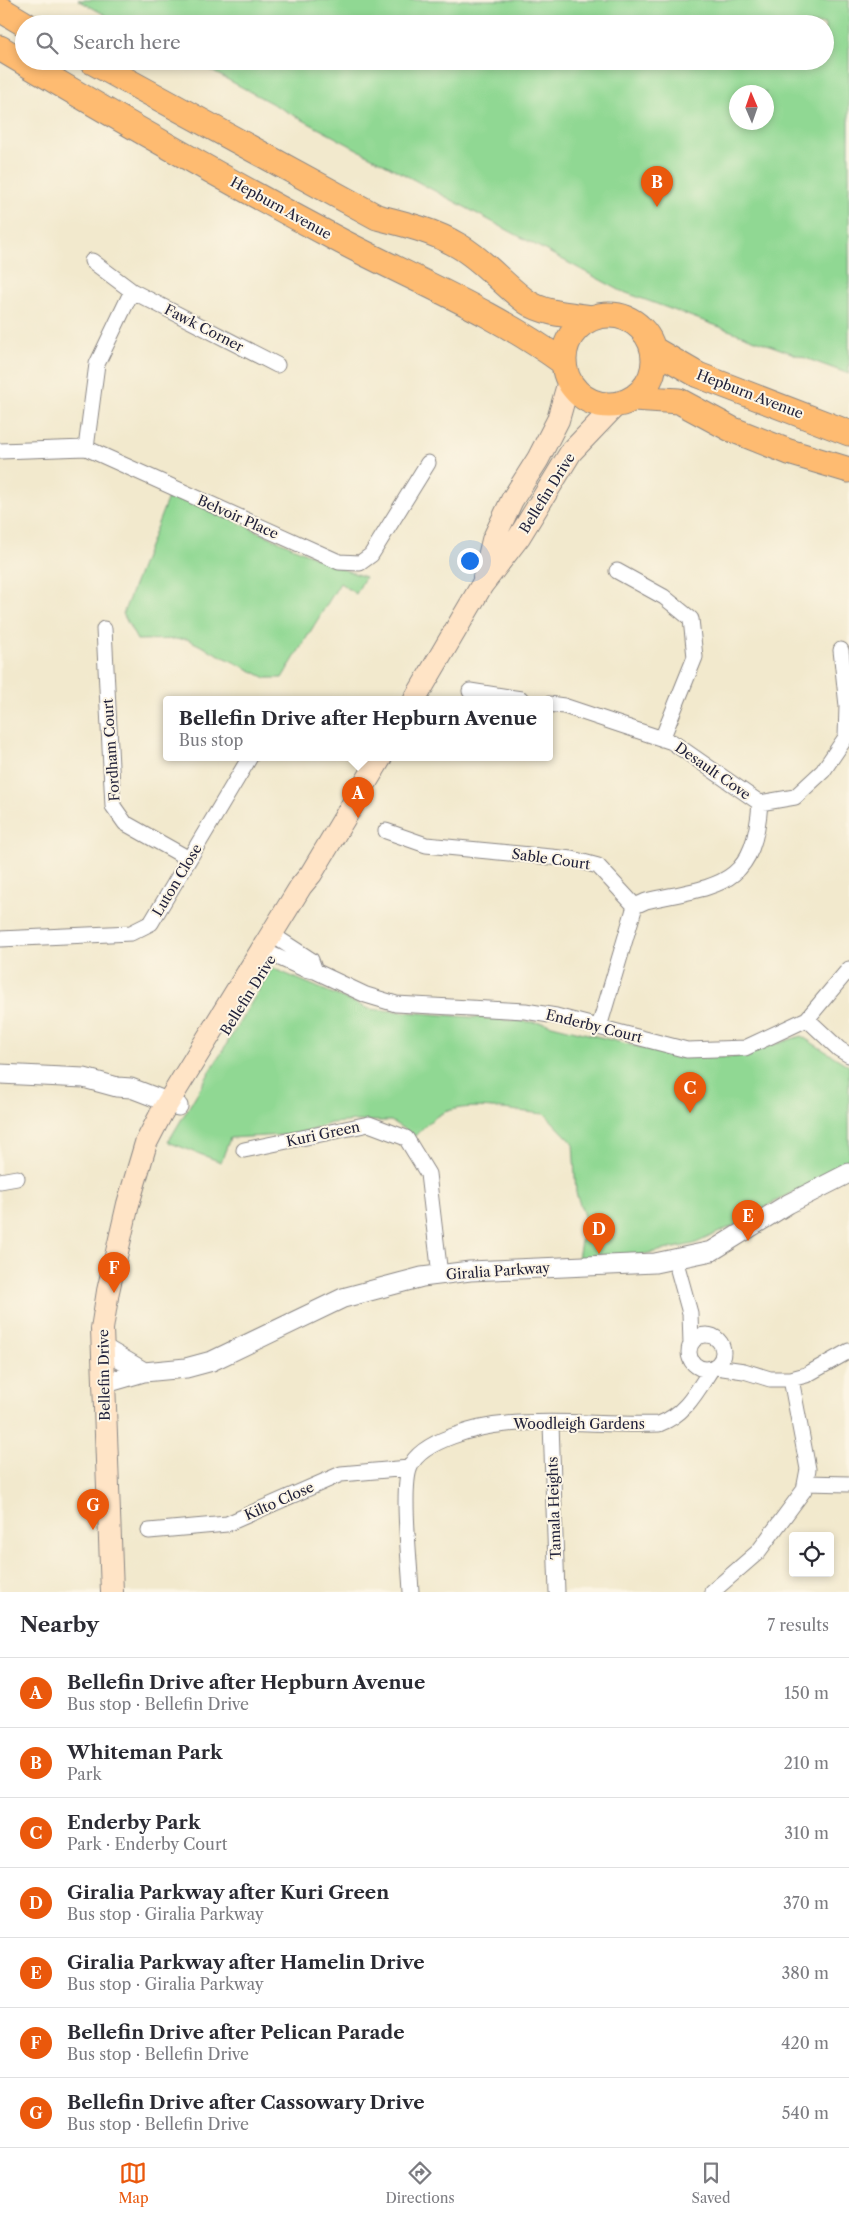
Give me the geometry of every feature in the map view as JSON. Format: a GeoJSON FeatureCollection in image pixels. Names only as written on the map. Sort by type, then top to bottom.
{"type":"FeatureCollection","features":[{"type":"Feature","properties":{"kind":"main road"},"geometry":{"type":"LineString","coordinates":[[0,9],[15,18]]}},
{"type":"Feature","properties":{"kind":"main road","name":"Hepburn Avenue"},"geometry":{"type":"LineString","coordinates":[[0,48],[15,57]]}},
{"type":"Feature","properties":{"kind":"main road","name":"Hepburn Avenue"},"geometry":{"type":"LineString","coordinates":[[37,70],[154,139],[335,238],[528,336],[566,372]]}},
{"type":"Feature","properties":{"kind":"main road"},"geometry":{"type":"LineString","coordinates":[[107,70],[377,217],[424,230],[459,246],[492,270],[528,303],[546,310],[593,318],[612,316],[630,320],[645,332],[653,349],[654,368],[647,385],[625,402]]}},
{"type":"Feature","properties":{"kind":"main road"},"geometry":{"type":"LineString","coordinates":[[593,318],[577,328],[567,344],[566,372],[581,395],[597,404],[679,402],[732,430],[789,452],[849,470]]}},
{"type":"Feature","properties":{"kind":"main road","name":"Hepburn Avenue"},"geometry":{"type":"LineString","coordinates":[[653,349],[698,375],[849,433]]}},
{"type":"Feature","properties":{"kind":"main road","name":"Bellefin Drive"},"geometry":{"type":"LineString","coordinates":[[482,585],[493,540],[512,500],[538,459],[558,420],[566,372]]}},
{"type":"Feature","properties":{"kind":"main road","name":"Bellefin Drive"},"geometry":{"type":"LineString","coordinates":[[417,696],[482,585],[519,537],[571,452],[625,402]]}},
{"type":"Feature","properties":{"kind":"main road","name":"Bellefin Drive"},"geometry":{"type":"LineString","coordinates":[[112,1592],[102,1329],[108,1291],[128,1204],[142,1163],[146,1144],[170,1110],[272,945],[301,886],[311,874],[378,761]]}},
{"type":"Feature","properties":{"kind":"street","name":"Fawk Corner"},"geometry":{"type":"LineString","coordinates":[[92,261],[132,291],[277,365]]}},
{"type":"Feature","properties":{"kind":"street"},"geometry":{"type":"LineString","coordinates":[[86,448],[97,364],[132,291]]}},
{"type":"Feature","properties":{"kind":"street","name":"Belvoir Place"},"geometry":{"type":"LineString","coordinates":[[0,451],[86,448],[339,562],[360,563],[371,556],[428,464]]}},
{"type":"Feature","properties":{"kind":"street"},"geometry":{"type":"LineString","coordinates":[[617,571],[664,597],[691,619],[694,657],[662,739]]}},
{"type":"Feature","properties":{"kind":"street","name":"Fordham Court"},"geometry":{"type":"LineString","coordinates":[[104,629],[113,806],[125,823],[189,859]]}},
{"type":"Feature","properties":{"kind":"street"},"geometry":{"type":"LineString","coordinates":[[760,803],[795,797],[823,771],[846,737],[847,706],[840,650]]}},
{"type":"Feature","properties":{"kind":"street"},"geometry":{"type":"LineString","coordinates":[[470,691],[502,696]]}},
{"type":"Feature","properties":{"kind":"street","name":"Desault Cove"},"geometry":{"type":"LineString","coordinates":[[553,705],[564,706],[672,742],[760,803],[758,832],[745,864],[721,884],[646,901],[635,906]]}},
{"type":"Feature","properties":{"kind":"street","name":"Luton Close"},"geometry":{"type":"LineString","coordinates":[[0,938],[131,933],[151,924],[248,761]]}},
{"type":"Feature","properties":{"kind":"street","name":"Sable Court"},"geometry":{"type":"LineString","coordinates":[[386,831],[426,845],[572,859],[598,866],[635,906]]}},
{"type":"Feature","properties":{"kind":"street"},"geometry":{"type":"LineString","coordinates":[[599,1027],[635,906]]}},
{"type":"Feature","properties":{"kind":"street","name":"Enderby Court"},"geometry":{"type":"LineString","coordinates":[[272,945],[310,960],[315,971],[366,995],[396,1004],[525,1011],[556,1016],[687,1050],[745,1048],[807,1019],[849,969]]}},
{"type":"Feature","properties":{"kind":"street"},"geometry":{"type":"LineString","coordinates":[[807,1019],[849,1055]]}},
{"type":"Feature","properties":{"kind":"street"},"geometry":{"type":"LineString","coordinates":[[0,1074],[84,1078],[118,1087],[125,1095],[170,1110]]}},
{"type":"Feature","properties":{"kind":"street","name":"Kuri Green"},"geometry":{"type":"LineString","coordinates":[[244,1150],[369,1124],[406,1138],[428,1174],[440,1275]]}},
{"type":"Feature","properties":{"kind":"street","name":"Giralia Parkway"},"geometry":{"type":"LineString","coordinates":[[103,1384],[144,1372],[186,1368],[212,1361],[343,1298],[373,1289],[470,1270],[655,1262],[712,1251],[788,1204],[849,1173]]}},
{"type":"Feature","properties":{"kind":"street"},"geometry":{"type":"LineString","coordinates":[[0,1180],[18,1178]]}},
{"type":"Feature","properties":{"kind":"street"},"geometry":{"type":"LineString","coordinates":[[675,1259],[690,1314],[692,1344],[690,1356],[695,1366],[695,1394]]}},
{"type":"Feature","properties":{"kind":"street"},"geometry":{"type":"LineString","coordinates":[[690,1314],[706,1336]]}},
{"type":"Feature","properties":{"kind":"street"},"geometry":{"type":"LineString","coordinates":[[692,1344],[696,1339],[706,1336],[715,1338],[744,1371]]}},
{"type":"Feature","properties":{"kind":"street"},"geometry":{"type":"LineString","coordinates":[[714,1368],[722,1359],[722,1345]]}},
{"type":"Feature","properties":{"kind":"street"},"geometry":{"type":"LineString","coordinates":[[102,1347],[144,1372]]}},
{"type":"Feature","properties":{"kind":"street"},"geometry":{"type":"LineString","coordinates":[[695,1366],[703,1369],[714,1368],[744,1371],[770,1379],[791,1379],[806,1374],[849,1351]]}},
{"type":"Feature","properties":{"kind":"street","name":"Woodleigh Gardens"},"geometry":{"type":"LineString","coordinates":[[409,1468],[418,1454],[441,1439],[506,1424],[659,1424],[681,1412],[689,1405],[714,1368]]}},
{"type":"Feature","properties":{"kind":"street"},"geometry":{"type":"LineString","coordinates":[[712,1592],[758,1552],[804,1490],[808,1469],[791,1379]]}},
{"type":"Feature","properties":{"kind":"street","name":"Tamala Heights"},"geometry":{"type":"LineString","coordinates":[[551,1424],[557,1592]]}},
{"type":"Feature","properties":{"kind":"street"},"geometry":{"type":"LineString","coordinates":[[409,1468],[407,1493],[411,1592]]}},
{"type":"Feature","properties":{"kind":"street","name":"Kilto Close"},"geometry":{"type":"LineString","coordinates":[[149,1531],[227,1524],[341,1474],[409,1468]]}},
{"type":"Feature","properties":{"kind":"street"},"geometry":{"type":"LineString","coordinates":[[806,1483],[849,1484]]}},
{"type":"Feature","properties":{"kind":"green space"},"geometry":{"type":"Polygon","coordinates":[[[78,0],[849,0],[849,374],[621,291],[210,70],[834,70],[834,15],[106,15],[78,0]]]}},
{"type":"Feature","properties":{"kind":"green space"},"geometry":{"type":"Polygon","coordinates":[[[170,492],[339,568],[365,577],[356,594],[340,583],[282,678],[266,678],[187,639],[137,640],[123,614],[170,492]]]}},
{"type":"Feature","properties":{"kind":"green space"},"geometry":{"type":"Polygon","coordinates":[[[272,968],[369,1009],[544,1023],[679,1057],[736,1057],[801,1036],[849,1066],[849,1165],[772,1203],[739,1223],[694,1244],[634,1256],[578,1258],[585,1219],[576,1193],[573,1143],[545,1114],[481,1107],[456,1109],[445,1112],[437,1117],[415,1136],[391,1121],[331,1123],[301,1134],[230,1138],[221,1162],[168,1142],[272,968]]]}},
{"type":"Feature","properties":{"kind":"place","name":"Whiteman Park"},"geometry":{"type":"Point","coordinates":[657,207]}},
{"type":"Feature","properties":{"kind":"place","name":"Bellefin Drive after Hepburn Avenue"},"geometry":{"type":"Point","coordinates":[358,818]}},
{"type":"Feature","properties":{"kind":"place","name":"Enderby Park"},"geometry":{"type":"Point","coordinates":[690,1113]}},
{"type":"Feature","properties":{"kind":"place","name":"Giralia Parkway after Hamelin Drive"},"geometry":{"type":"Point","coordinates":[748,1241]}},
{"type":"Feature","properties":{"kind":"place","name":"Giralia Parkway after Kuri Green"},"geometry":{"type":"Point","coordinates":[599,1254]}},
{"type":"Feature","properties":{"kind":"place","name":"Bellefin Drive after Pelican Parade"},"geometry":{"type":"Point","coordinates":[114,1293]}},
{"type":"Feature","properties":{"kind":"place","name":"Bellefin Drive after Cassowary Drive"},"geometry":{"type":"Point","coordinates":[93,1530]}}]}
